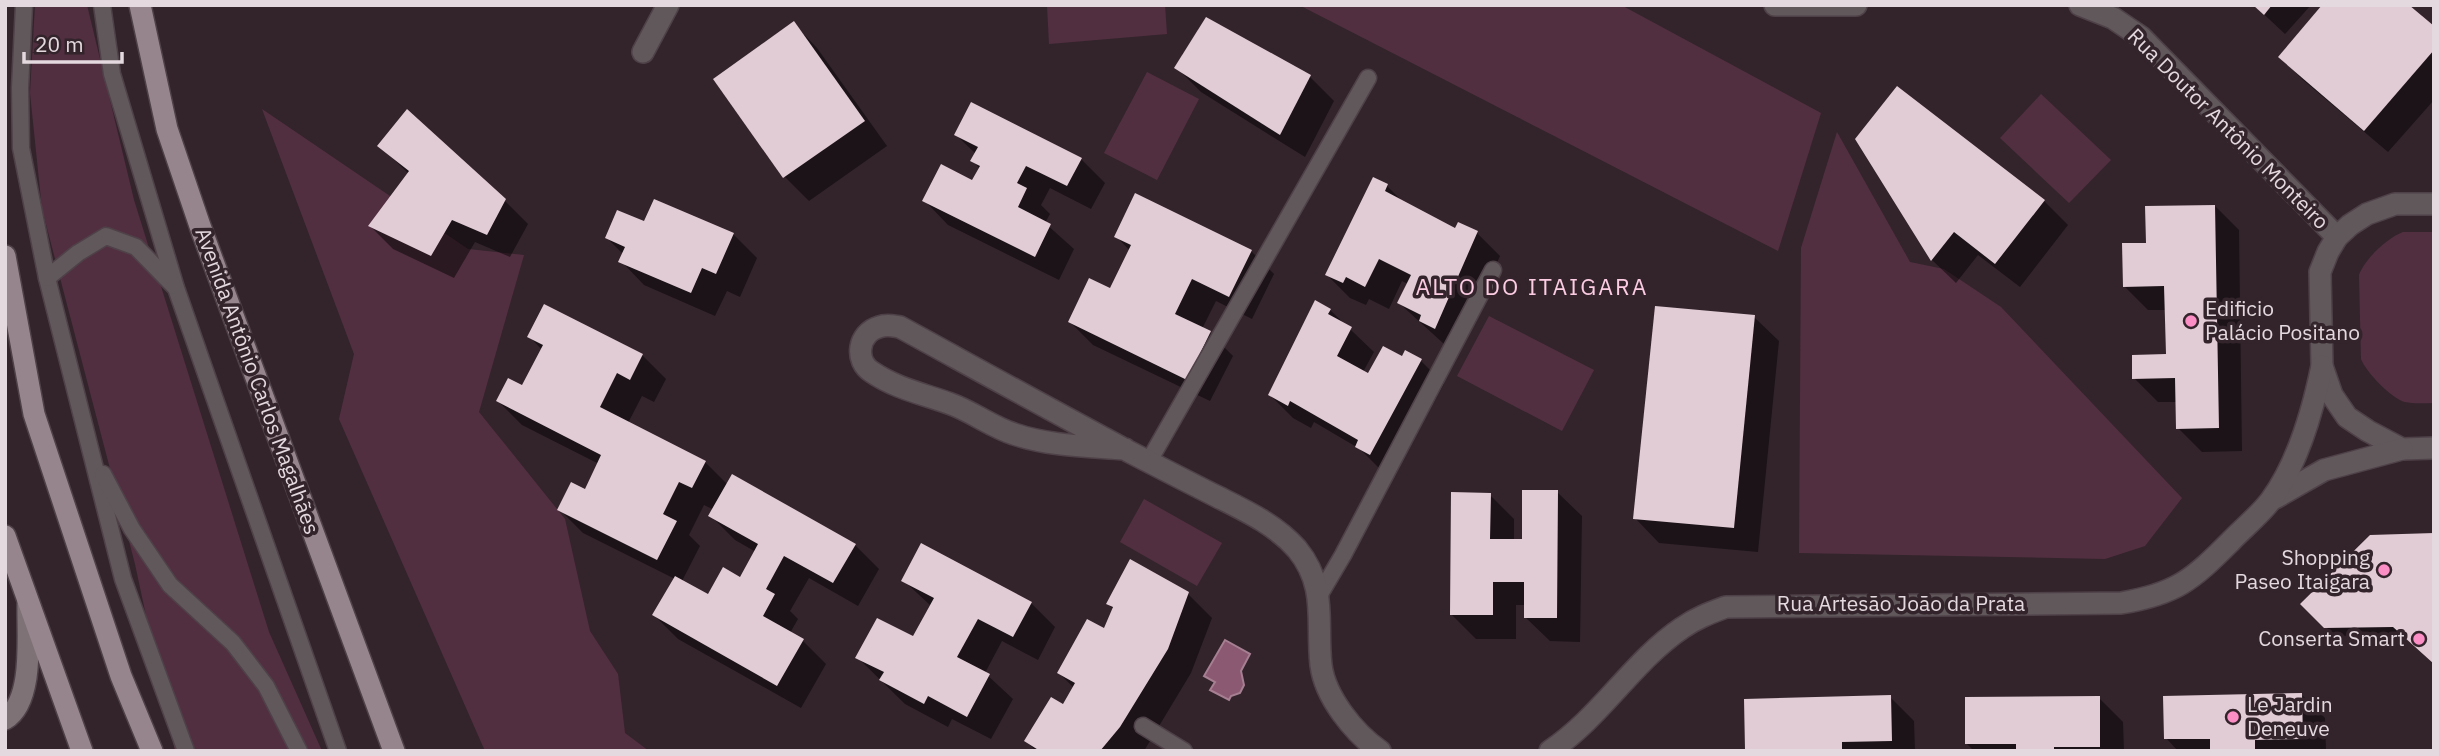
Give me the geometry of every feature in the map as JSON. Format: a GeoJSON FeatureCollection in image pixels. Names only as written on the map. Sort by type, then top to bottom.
{"type":"FeatureCollection","features":[{"type":"Feature","properties":{"kind":"main road","name":"Avenida Antônio Carlos Magalhães"},"geometry":{"type":"LineString","coordinates":[[139,5],[167,129],[200,226],[394,751]]}},
{"type":"Feature","properties":{"kind":"main road"},"geometry":{"type":"LineString","coordinates":[[5,256],[34,414],[121,676],[152,751]]}},
{"type":"Feature","properties":{"kind":"main road"},"geometry":{"type":"LineString","coordinates":[[5,536],[82,751]]}},
{"type":"Feature","properties":{"kind":"street"},"geometry":{"type":"LineString","coordinates":[[643,52],[668,5]]}},
{"type":"Feature","properties":{"kind":"street"},"geometry":{"type":"LineString","coordinates":[[1775,5],[1856,5]]}},
{"type":"Feature","properties":{"kind":"street","name":"Rua Doutor Antônio Monteiro"},"geometry":{"type":"LineString","coordinates":[[2080,5],[2113,18],[2141,37],[2337,237]]}},
{"type":"Feature","properties":{"kind":"street"},"geometry":{"type":"LineString","coordinates":[[2402,449],[2347,417],[2332,395],[2322,366],[2320,272],[2337,237],[2367,214],[2395,204],[2434,204]]}},
{"type":"Feature","properties":{"kind":"street"},"geometry":{"type":"LineString","coordinates":[[1125,449],[1045,442],[1013,434],[957,406],[900,388],[872,372],[863,365],[861,345],[869,332],[877,327],[900,327],[1257,517],[1281,533],[1298,551],[1320,594],[1321,668],[1330,693],[1343,713],[1376,750]]}},
{"type":"Feature","properties":{"kind":"street","name":"Rua Artesão João da Prata"},"geometry":{"type":"LineString","coordinates":[[1550,751],[1589,720],[1661,645],[1680,629],[1699,617],[1726,607],[2121,603],[2152,598],[2178,587],[2203,569],[2270,501],[2289,470],[2316,395],[2322,366]]}},
{"type":"Feature","properties":{"kind":"street","name":"Rua Artesão João da Prata"},"geometry":{"type":"LineString","coordinates":[[2270,501],[2324,470],[2402,449],[2434,448]]}},
{"type":"Feature","properties":{"kind":"street"},"geometry":{"type":"LineString","coordinates":[[5,719],[11,715],[23,695],[27,665],[28,600]]}},
{"type":"Feature","properties":{"kind":"lane"},"geometry":{"type":"LineString","coordinates":[[24,5],[20,88],[21,148],[47,278],[123,579],[187,751]]}},
{"type":"Feature","properties":{"kind":"lane"},"geometry":{"type":"LineString","coordinates":[[102,5],[112,74],[176,288],[338,751]]}},
{"type":"Feature","properties":{"kind":"lane"},"geometry":{"type":"LineString","coordinates":[[1149,461],[1368,78]]}},
{"type":"Feature","properties":{"kind":"lane"},"geometry":{"type":"LineString","coordinates":[[47,278],[78,253],[106,236],[136,247],[176,288]]}},
{"type":"Feature","properties":{"kind":"lane"},"geometry":{"type":"LineString","coordinates":[[1320,594],[1493,270]]}},
{"type":"Feature","properties":{"kind":"lane"},"geometry":{"type":"LineString","coordinates":[[90,450],[132,529],[170,585],[233,643],[266,686],[299,751]]}},
{"type":"Feature","properties":{"kind":"lane"},"geometry":{"type":"LineString","coordinates":[[1143,726],[1184,751]]}},
{"type":"Feature","properties":{"kind":"shaded area"},"geometry":{"type":"Polygon","coordinates":[[[35,5],[87,5],[134,200],[269,632],[322,751],[175,751],[135,564],[42,209],[30,93],[35,5]]]}},
{"type":"Feature","properties":{"kind":"shaded area"},"geometry":{"type":"Polygon","coordinates":[[[1047,5],[1165,5],[1167,34],[1049,44],[1047,5]]]}},
{"type":"Feature","properties":{"kind":"shaded area"},"geometry":{"type":"Polygon","coordinates":[[[1299,5],[1621,5],[1821,113],[1778,251],[1299,5]]]}},
{"type":"Feature","properties":{"kind":"shaded area"},"geometry":{"type":"Polygon","coordinates":[[[1147,72],[1199,99],[1157,180],[1104,153],[1147,72]]]}},
{"type":"Feature","properties":{"kind":"shaded area"},"geometry":{"type":"Polygon","coordinates":[[[2041,94],[2111,160],[2069,203],[2000,138],[2041,94]]]}},
{"type":"Feature","properties":{"kind":"shaded area"},"geometry":{"type":"Polygon","coordinates":[[[262,109],[468,249],[524,255],[479,412],[565,519],[590,631],[618,674],[625,733],[649,751],[485,751],[339,419],[354,354],[262,109]]]}},
{"type":"Feature","properties":{"kind":"shaded area"},"geometry":{"type":"Polygon","coordinates":[[[1837,132],[1910,262],[1944,269],[2001,307],[2182,498],[2145,546],[2105,559],[1799,553],[1801,248],[1837,132]]]}},
{"type":"Feature","properties":{"kind":"shaded area"},"geometry":{"type":"Polygon","coordinates":[[[2403,232],[2434,232],[2434,403],[2405,402],[2393,396],[2368,371],[2361,359],[2359,275],[2377,250],[2403,232]]]}},
{"type":"Feature","properties":{"kind":"shaded area"},"geometry":{"type":"Polygon","coordinates":[[[1489,316],[1594,370],[1562,431],[1457,376],[1489,316]]]}},
{"type":"Feature","properties":{"kind":"shaded area"},"geometry":{"type":"Polygon","coordinates":[[[1144,499],[1222,543],[1197,586],[1120,542],[1144,499]]]}},
{"type":"Feature","properties":{"kind":"shaded area"},"geometry":{"type":"Polygon","coordinates":[[[1225,640],[1250,654],[1241,671],[1244,685],[1240,693],[1231,696],[1229,700],[1210,690],[1215,682],[1204,676],[1225,640]]]}},
{"type":"Feature","properties":{"kind":"building"},"geometry":{"type":"Polygon","coordinates":[[[2253,5],[2272,5],[2264,15],[2253,5]]]}},
{"type":"Feature","properties":{"kind":"building"},"geometry":{"type":"Polygon","coordinates":[[[2322,5],[2409,5],[2434,26],[2434,50],[2364,131],[2278,57],[2322,5]]]}},
{"type":"Feature","properties":{"kind":"building"},"geometry":{"type":"Polygon","coordinates":[[[1206,17],[1311,75],[1280,135],[1174,68],[1206,17]]]}},
{"type":"Feature","properties":{"kind":"building"},"geometry":{"type":"Polygon","coordinates":[[[794,21],[865,121],[783,178],[713,79],[794,21]]]}},
{"type":"Feature","properties":{"kind":"building"},"geometry":{"type":"Polygon","coordinates":[[[1897,86],[2045,200],[1995,264],[1954,232],[1931,261],[1855,139],[1897,86]]]}},
{"type":"Feature","properties":{"kind":"building"},"geometry":{"type":"Polygon","coordinates":[[[971,102],[1082,158],[1067,186],[1026,166],[1017,183],[1027,188],[1018,207],[1051,224],[1035,257],[922,201],[941,164],[972,180],[980,166],[970,161],[978,147],[954,135],[971,102]]]}},
{"type":"Feature","properties":{"kind":"building"},"geometry":{"type":"Polygon","coordinates":[[[407,109],[506,199],[487,235],[452,220],[431,256],[368,226],[409,171],[377,146],[407,109]]]}},
{"type":"Feature","properties":{"kind":"building"},"geometry":{"type":"Polygon","coordinates":[[[1373,177],[1388,184],[1385,191],[1455,228],[1458,222],[1478,231],[1435,329],[1419,321],[1421,315],[1397,303],[1411,275],[1379,259],[1365,287],[1346,277],[1343,283],[1325,275],[1373,177]]]}},
{"type":"Feature","properties":{"kind":"building"},"geometry":{"type":"Polygon","coordinates":[[[1135,193],[1252,250],[1229,297],[1192,279],[1175,314],[1211,331],[1187,380],[1068,322],[1089,278],[1110,288],[1131,245],[1114,237],[1135,193]]]}},
{"type":"Feature","properties":{"kind":"building"},"geometry":{"type":"Polygon","coordinates":[[[654,199],[734,233],[716,274],[702,268],[691,293],[618,262],[625,247],[605,238],[617,210],[644,221],[654,199]]]}},
{"type":"Feature","properties":{"kind":"building","name":"Edificio Palácio Positano"},"geometry":{"type":"Polygon","coordinates":[[[2215,205],[2219,428],[2176,429],[2175,378],[2132,379],[2132,355],[2166,354],[2164,286],[2123,287],[2122,243],[2146,243],[2145,206],[2215,205]]]}},
{"type":"Feature","properties":{"kind":"building"},"geometry":{"type":"Polygon","coordinates":[[[1315,300],[1331,309],[1328,314],[1352,327],[1337,356],[1368,373],[1383,346],[1402,356],[1405,350],[1422,359],[1370,455],[1355,447],[1358,440],[1290,401],[1288,406],[1268,395],[1315,300]]]}},
{"type":"Feature","properties":{"kind":"building"},"geometry":{"type":"Polygon","coordinates":[[[544,304],[643,354],[630,380],[617,373],[600,407],[706,461],[692,488],[679,482],[663,514],[677,521],[657,560],[557,510],[571,482],[585,489],[601,455],[496,401],[508,378],[522,385],[543,345],[527,337],[544,304]]]}},
{"type":"Feature","properties":{"kind":"building"},"geometry":{"type":"Polygon","coordinates":[[[1655,306],[1755,315],[1734,528],[1633,519],[1655,306]]]}},
{"type":"Feature","properties":{"kind":"building"},"geometry":{"type":"Polygon","coordinates":[[[732,474],[856,544],[833,583],[784,556],[766,589],[775,594],[763,616],[804,639],[777,686],[652,615],[675,576],[708,594],[723,567],[740,577],[758,544],[708,516],[732,474]]]}},
{"type":"Feature","properties":{"kind":"building"},"geometry":{"type":"Polygon","coordinates":[[[1522,490],[1558,490],[1557,618],[1524,618],[1524,582],[1493,582],[1493,615],[1450,615],[1451,492],[1491,493],[1490,539],[1522,539],[1522,490]]]}},
{"type":"Feature","properties":{"kind":"building","name":"Shopping Paseo Itaigara"},"geometry":{"type":"Polygon","coordinates":[[[2434,533],[2434,664],[2393,627],[2324,628],[2300,604],[2370,535],[2434,533]]]}},
{"type":"Feature","properties":{"kind":"building"},"geometry":{"type":"Polygon","coordinates":[[[921,543],[1032,602],[1013,637],[978,619],[957,657],[990,674],[967,717],[928,696],[924,704],[879,680],[884,672],[855,658],[877,618],[913,636],[934,598],[901,581],[921,543]]]}},
{"type":"Feature","properties":{"kind":"building"},"geometry":{"type":"Polygon","coordinates":[[[1130,559],[1189,592],[1168,649],[1120,727],[1100,751],[1040,751],[1024,741],[1051,697],[1063,704],[1075,683],[1057,673],[1087,619],[1104,628],[1113,607],[1106,604],[1130,559]]]}},
{"type":"Feature","properties":{"kind":"building","name":"Le Jardin Deneuve"},"geometry":{"type":"Polygon","coordinates":[[[2302,693],[2303,739],[2255,740],[2255,751],[2210,751],[2210,739],[2164,739],[2163,696],[2302,693]]]}},
{"type":"Feature","properties":{"kind":"building"},"geometry":{"type":"Polygon","coordinates":[[[1891,695],[1892,741],[1842,742],[1842,751],[1745,750],[1744,699],[1891,695]]]}},
{"type":"Feature","properties":{"kind":"building"},"geometry":{"type":"Polygon","coordinates":[[[2100,696],[2100,747],[2054,747],[2054,751],[2016,751],[2016,744],[1965,744],[1965,697],[2100,696]]]}},
{"type":"Feature","properties":{"kind":"place","name":"Edificio Palácio Positano"},"geometry":{"type":"Point","coordinates":[2191,321]}},
{"type":"Feature","properties":{"kind":"place","name":"Shopping Paseo Itaigara"},"geometry":{"type":"Point","coordinates":[2384,570]}},
{"type":"Feature","properties":{"kind":"place","name":"Conserta Smart"},"geometry":{"type":"Point","coordinates":[2419,639]}},
{"type":"Feature","properties":{"kind":"place","name":"Le Jardin Deneuve"},"geometry":{"type":"Point","coordinates":[2233,717]}},
{"type":"Feature","properties":{"kind":"district","name":"ALTO DO ITAIGARA"},"geometry":{"type":"Point","coordinates":[1532,287]}}]}
